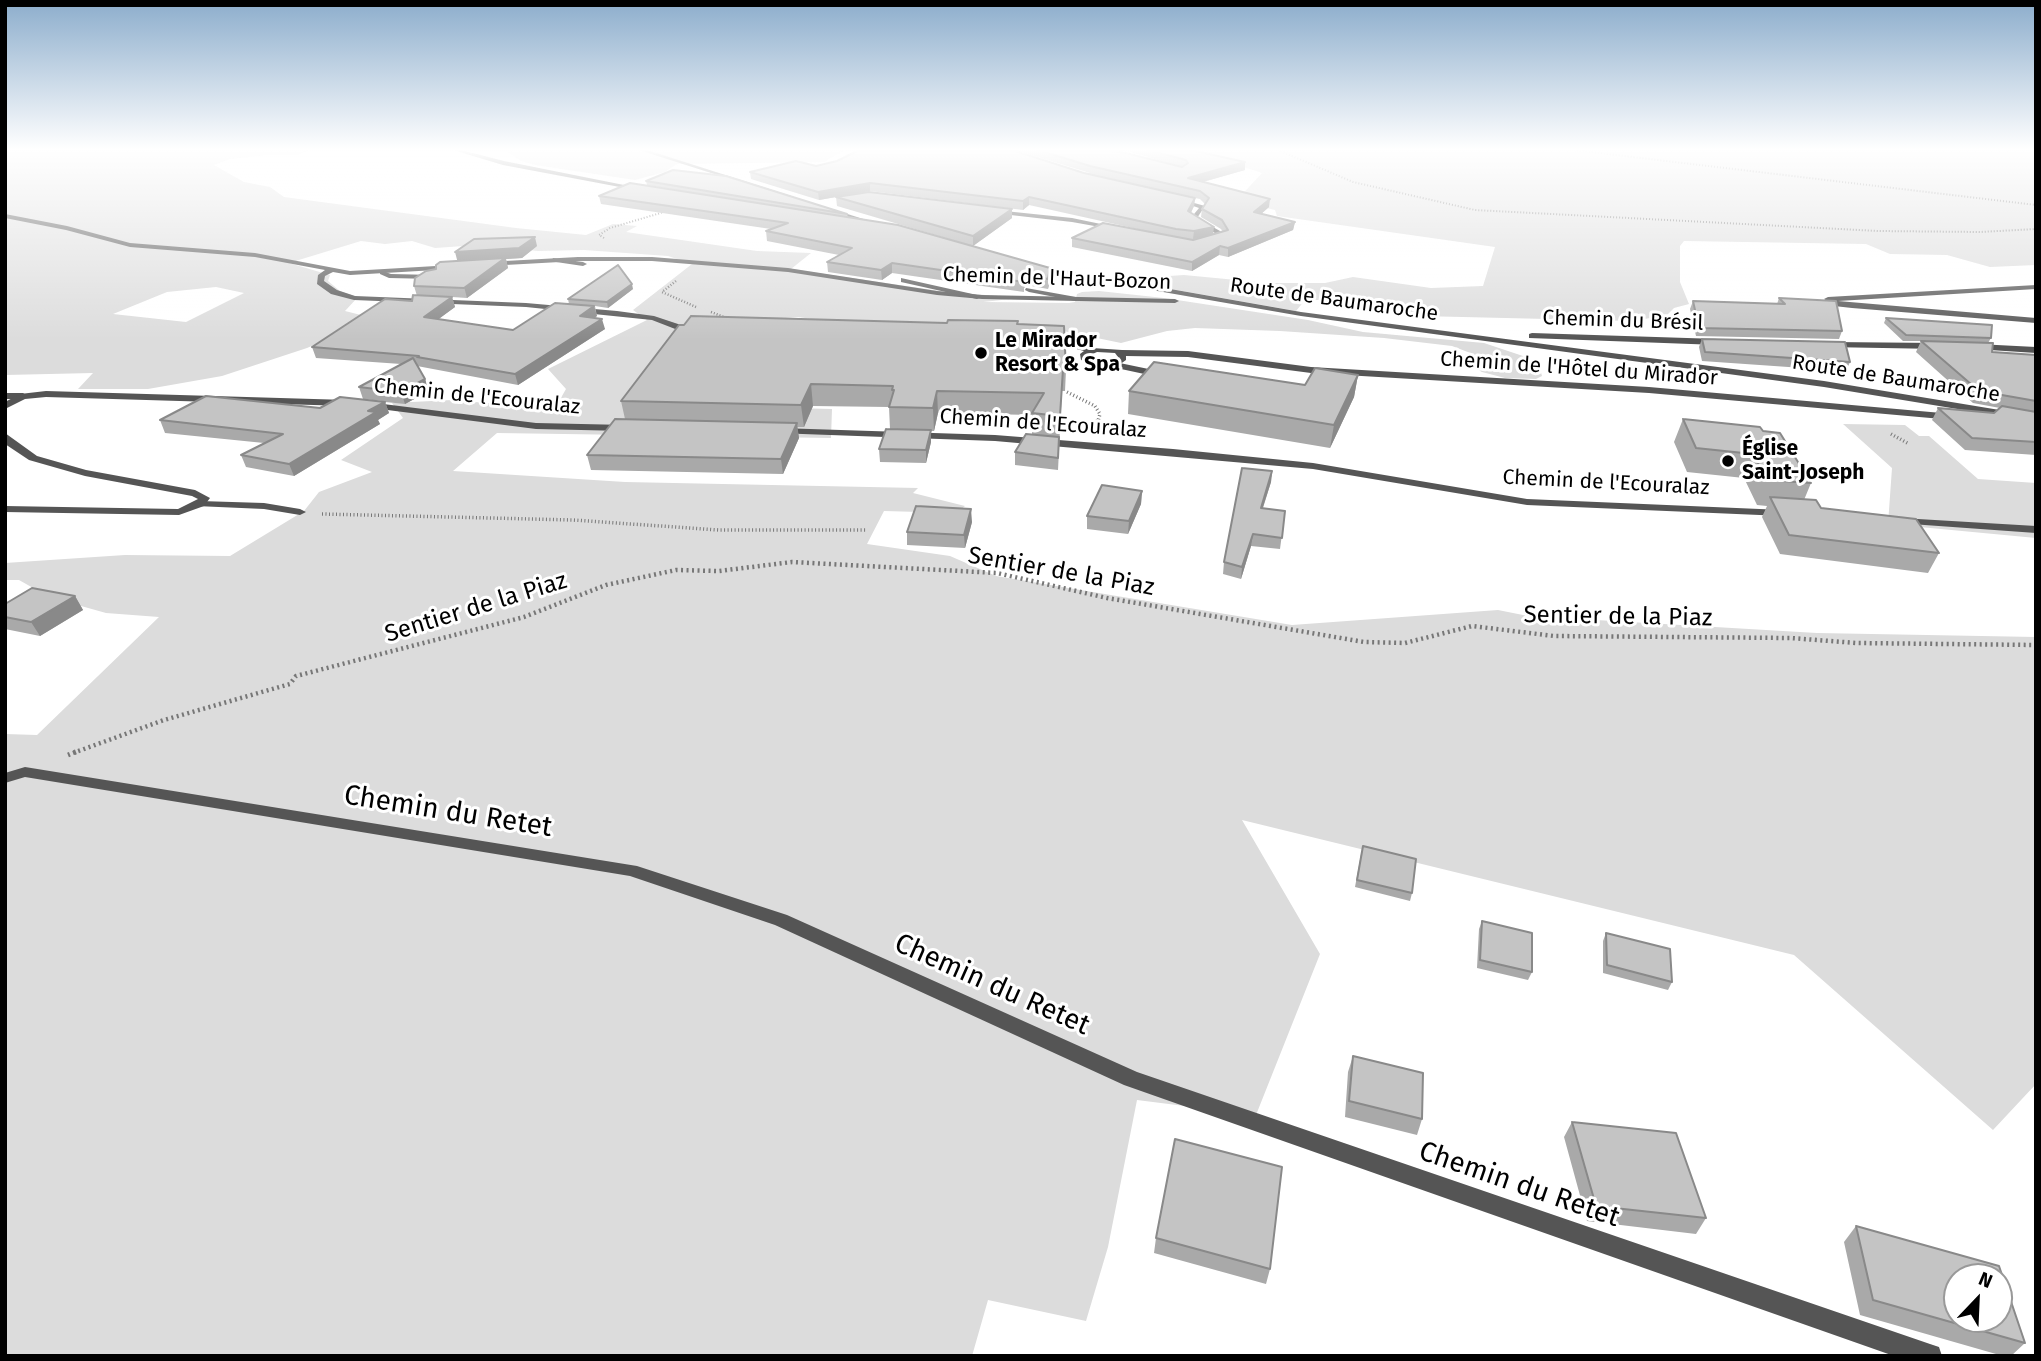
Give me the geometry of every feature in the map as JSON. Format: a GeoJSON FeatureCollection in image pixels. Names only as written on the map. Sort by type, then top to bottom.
{"type":"FeatureCollection","features":[{"type":"Feature","properties":{"kind":"street"},"geometry":{"type":"LineString","coordinates":[[843,214],[885,228],[850,225]]}},
{"type":"Feature","properties":{"kind":"street"},"geometry":{"type":"LineString","coordinates":[[1009,214],[1072,220],[1119,229]]}},
{"type":"Feature","properties":{"kind":"street"},"geometry":{"type":"LineString","coordinates":[[1198,214],[1193,219],[1218,232],[1221,238],[1201,243]]}},
{"type":"Feature","properties":{"kind":"street"},"geometry":{"type":"LineString","coordinates":[[5,216],[67,228],[130,245],[243,254],[350,272],[463,266]]}},
{"type":"Feature","properties":{"kind":"street","name":"Chemin de l'Haut-Bozon"},"geometry":{"type":"LineString","coordinates":[[475,265],[635,258],[788,270],[978,297],[1233,304]]}},
{"type":"Feature","properties":{"kind":"street"},"geometry":{"type":"LineString","coordinates":[[556,260],[583,264]]}},
{"type":"Feature","properties":{"kind":"street","name":"Route de Baumaroche"},"geometry":{"type":"LineString","coordinates":[[1023,265],[1233,304],[1824,384],[2036,420]]}},
{"type":"Feature","properties":{"kind":"street"},"geometry":{"type":"LineString","coordinates":[[333,269],[322,275],[320,282],[334,292],[354,298],[526,305],[617,313],[654,318],[682,329],[707,329]]}},
{"type":"Feature","properties":{"kind":"street"},"geometry":{"type":"LineString","coordinates":[[383,272],[389,276],[434,277]]}},
{"type":"Feature","properties":{"kind":"street"},"geometry":{"type":"LineString","coordinates":[[904,280],[978,297]]}},
{"type":"Feature","properties":{"kind":"street"},"geometry":{"type":"LineString","coordinates":[[2036,287],[1828,299],[1836,304],[1852,306],[2036,319]]}},
{"type":"Feature","properties":{"kind":"street"},"geometry":{"type":"LineString","coordinates":[[1029,289],[1076,299]]}},
{"type":"Feature","properties":{"kind":"street"},"geometry":{"type":"LineString","coordinates":[[1032,335],[1091,350]]}},
{"type":"Feature","properties":{"kind":"street","name":"Chemin du Brésil"},"geometry":{"type":"LineString","coordinates":[[1461,335],[1727,342]]}},
{"type":"Feature","properties":{"kind":"street"},"geometry":{"type":"LineString","coordinates":[[1817,345],[1954,346]]}},
{"type":"Feature","properties":{"kind":"street"},"geometry":{"type":"LineString","coordinates":[[1966,347],[2036,350]]}},
{"type":"Feature","properties":{"kind":"street"},"geometry":{"type":"LineString","coordinates":[[1091,350],[1083,356],[1087,361],[1172,377]]}},
{"type":"Feature","properties":{"kind":"street","name":"Chemin de l'Hôtel du Mirador"},"geometry":{"type":"LineString","coordinates":[[1091,350],[1188,354],[1311,370],[1649,390],[1899,413],[2036,420]]}},
{"type":"Feature","properties":{"kind":"street"},"geometry":{"type":"LineString","coordinates":[[1110,364],[1121,361],[1121,353]]}},
{"type":"Feature","properties":{"kind":"street","name":"Chemin de l'Ecouralaz"},"geometry":{"type":"LineString","coordinates":[[5,406],[23,396],[46,394],[146,395],[359,404],[536,426],[645,428]]}},
{"type":"Feature","properties":{"kind":"street"},"geometry":{"type":"LineString","coordinates":[[5,396],[23,396]]}},
{"type":"Feature","properties":{"kind":"street","name":"Chemin de l'Ecouralaz"},"geometry":{"type":"LineString","coordinates":[[768,431],[1023,440],[1313,466],[1527,502],[1788,513]]}},
{"type":"Feature","properties":{"kind":"street"},"geometry":{"type":"LineString","coordinates":[[5,436],[33,458],[85,472],[195,494],[204,498],[200,505]]}},
{"type":"Feature","properties":{"kind":"street"},"geometry":{"type":"LineString","coordinates":[[5,509],[179,512],[200,505],[264,506],[300,512]]}},
{"type":"Feature","properties":{"kind":"street"},"geometry":{"type":"LineString","coordinates":[[1885,520],[2036,530]]}},
{"type":"Feature","properties":{"kind":"street","name":"Chemin du Retet"},"geometry":{"type":"LineString","coordinates":[[5,778],[25,772],[631,870],[780,920],[1131,1079],[1930,1356]]}},
{"type":"Feature","properties":{"kind":"path"},"geometry":{"type":"LineString","coordinates":[[609,240],[599,235],[622,223],[658,214]]}},
{"type":"Feature","properties":{"kind":"path"},"geometry":{"type":"LineString","coordinates":[[1546,214],[1878,230],[1980,232],[2036,229]]}},
{"type":"Feature","properties":{"kind":"path"},"geometry":{"type":"LineString","coordinates":[[662,292],[733,321]]}},
{"type":"Feature","properties":{"kind":"path"},"geometry":{"type":"LineString","coordinates":[[300,512],[349,517],[436,515],[573,520],[719,530],[866,530]]}},
{"type":"Feature","properties":{"kind":"path","name":"Sentier de la Piaz"},"geometry":{"type":"LineString","coordinates":[[25,772],[164,720],[290,684],[296,676],[524,617],[606,585],[676,570],[719,571],[792,562],[997,573],[1107,598],[1364,642],[1405,643],[1472,626],[1554,636],[1791,638],[1856,643],[2036,645]]}},
{"type":"Feature","properties":{"kind":"shaded area"},"geometry":{"type":"Polygon","coordinates":[[[5,214],[408,214],[586,235],[613,224],[637,226],[626,232],[757,251],[811,253],[791,269],[940,291],[1020,298],[983,302],[1069,303],[1075,302],[1077,294],[1082,292],[1099,291],[1308,320],[1363,332],[1484,343],[1523,356],[1540,369],[1542,376],[1536,379],[1505,378],[1482,372],[1469,365],[1473,354],[1452,346],[1280,331],[1195,328],[1167,331],[1121,343],[1039,326],[826,321],[798,317],[697,325],[632,404],[832,409],[831,438],[497,433],[453,471],[625,482],[918,488],[913,493],[965,506],[957,513],[884,511],[867,544],[950,556],[996,576],[1292,625],[1498,610],[1528,616],[1817,633],[2036,637],[2036,1084],[1993,1130],[1794,955],[1242,820],[1320,954],[1256,1115],[1137,1100],[1108,1247],[1086,1321],[988,1300],[972,1356],[5,1356],[5,734],[37,735],[159,617],[106,613],[49,597],[19,580],[5,580],[5,563],[125,555],[230,556],[304,511],[319,492],[372,472],[341,460],[403,418],[392,403],[452,400],[534,407],[558,403],[566,389],[548,369],[647,320],[633,310],[692,264],[668,256],[584,250],[538,251],[478,245],[435,248],[412,241],[385,244],[361,241],[289,263],[330,275],[328,281],[340,291],[358,297],[345,311],[369,317],[337,335],[307,348],[222,376],[148,389],[78,389],[93,373],[5,375],[5,214]],[[216,287],[167,292],[113,314],[186,322],[244,293],[216,287]]]}},
{"type":"Feature","properties":{"kind":"shaded area"},"geometry":{"type":"Polygon","coordinates":[[[1276,214],[2036,214],[2036,265],[1990,267],[1947,255],[1890,254],[1866,244],[1684,241],[1680,246],[1680,282],[1689,304],[1674,308],[1667,315],[1633,321],[1420,316],[1391,307],[1340,300],[1305,300],[1296,311],[1154,286],[1169,276],[1184,275],[1268,283],[1325,283],[1353,277],[1431,288],[1483,286],[1495,247],[1277,216],[1276,214]]]}},
{"type":"Feature","properties":{"kind":"shaded area"},"geometry":{"type":"Polygon","coordinates":[[[1843,424],[1905,425],[1919,436],[1929,436],[1978,479],[2036,483],[2036,538],[1888,524],[1892,468],[1843,424]]]}},
{"type":"Feature","properties":{"kind":"building"},"geometry":{"type":"Polygon","coordinates":[[[722,214],[825,214],[898,225],[1050,268],[1048,279],[1026,275],[1024,282],[892,263],[881,270],[827,262],[852,248],[766,231],[788,223],[722,214]]]}},
{"type":"Feature","properties":{"kind":"building"},"geometry":{"type":"Polygon","coordinates":[[[894,214],[1005,214],[973,236],[894,214]]]}},
{"type":"Feature","properties":{"kind":"building"},"geometry":{"type":"Polygon","coordinates":[[[1105,214],[1192,214],[1214,227],[1194,231],[1105,214]]]}},
{"type":"Feature","properties":{"kind":"building"},"geometry":{"type":"Polygon","coordinates":[[[1210,214],[1260,214],[1295,222],[1228,248],[1220,246],[1192,262],[1072,238],[1103,223],[1193,240],[1228,230],[1222,220],[1210,214]]]}},
{"type":"Feature","properties":{"kind":"building"},"geometry":{"type":"Polygon","coordinates":[[[535,237],[519,248],[455,252],[474,239],[535,237]]]}},
{"type":"Feature","properties":{"kind":"building"},"geometry":{"type":"Polygon","coordinates":[[[505,258],[464,288],[414,286],[415,278],[426,271],[436,269],[440,262],[505,258]]]}},
{"type":"Feature","properties":{"kind":"building"},"geometry":{"type":"Polygon","coordinates":[[[618,265],[632,284],[607,302],[568,299],[618,265]]]}},
{"type":"Feature","properties":{"kind":"building"},"geometry":{"type":"Polygon","coordinates":[[[413,295],[452,297],[424,317],[513,330],[555,303],[594,306],[580,316],[602,319],[515,374],[417,357],[419,356],[312,347],[385,299],[412,301],[413,295]]]}},
{"type":"Feature","properties":{"kind":"building"},"geometry":{"type":"Polygon","coordinates":[[[1779,298],[1836,301],[1842,331],[1699,328],[1693,301],[1785,304],[1779,298]]]}},
{"type":"Feature","properties":{"kind":"building"},"geometry":{"type":"Polygon","coordinates":[[[691,316],[947,323],[948,320],[1018,321],[1017,324],[1064,326],[1066,370],[1063,369],[1060,416],[1032,413],[1044,393],[937,391],[933,408],[889,407],[893,386],[811,384],[801,405],[621,401],[679,325],[684,325],[691,316]]]}},
{"type":"Feature","properties":{"kind":"building"},"geometry":{"type":"Polygon","coordinates":[[[1886,318],[1992,325],[1991,338],[1906,335],[1886,318]]]}},
{"type":"Feature","properties":{"kind":"building"},"geometry":{"type":"Polygon","coordinates":[[[1702,339],[1845,342],[1850,362],[1705,352],[1702,339]]]}},
{"type":"Feature","properties":{"kind":"building"},"geometry":{"type":"Polygon","coordinates":[[[1921,341],[1993,343],[1992,352],[2036,355],[2036,401],[1979,391],[1921,341]]]}},
{"type":"Feature","properties":{"kind":"building"},"geometry":{"type":"Polygon","coordinates":[[[413,358],[425,379],[401,392],[359,387],[413,358]]]}},
{"type":"Feature","properties":{"kind":"building"},"geometry":{"type":"Polygon","coordinates":[[[1154,362],[1305,385],[1315,368],[1358,375],[1334,425],[1129,391],[1154,362]]]}},
{"type":"Feature","properties":{"kind":"building"},"geometry":{"type":"Polygon","coordinates":[[[206,396],[320,408],[340,397],[385,402],[368,411],[376,412],[289,464],[241,455],[283,434],[160,420],[206,396]]]}},
{"type":"Feature","properties":{"kind":"building"},"geometry":{"type":"Polygon","coordinates":[[[2002,406],[2036,412],[2036,442],[1972,438],[1938,408],[1994,413],[2002,406]]]}},
{"type":"Feature","properties":{"kind":"building"},"geometry":{"type":"Polygon","coordinates":[[[615,419],[797,423],[781,459],[587,455],[615,419]]]}},
{"type":"Feature","properties":{"kind":"building"},"geometry":{"type":"Polygon","coordinates":[[[1683,419],[1760,427],[1763,431],[1780,433],[1811,483],[1767,480],[1753,454],[1696,448],[1683,419]]]}},
{"type":"Feature","properties":{"kind":"building"},"geometry":{"type":"Polygon","coordinates":[[[886,429],[931,430],[926,450],[879,449],[886,429]]]}},
{"type":"Feature","properties":{"kind":"building"},"geometry":{"type":"Polygon","coordinates":[[[1026,434],[1059,437],[1058,458],[1015,452],[1026,434]]]}},
{"type":"Feature","properties":{"kind":"building"},"geometry":{"type":"Polygon","coordinates":[[[1242,468],[1272,471],[1261,508],[1285,511],[1282,538],[1253,534],[1242,567],[1224,562],[1242,468]]]}},
{"type":"Feature","properties":{"kind":"building"},"geometry":{"type":"Polygon","coordinates":[[[1102,485],[1142,491],[1129,521],[1087,516],[1102,485]]]}},
{"type":"Feature","properties":{"kind":"building"},"geometry":{"type":"Polygon","coordinates":[[[1770,497],[1816,500],[1821,508],[1916,519],[1939,553],[1789,535],[1770,497]]]}},
{"type":"Feature","properties":{"kind":"building"},"geometry":{"type":"Polygon","coordinates":[[[916,506],[971,509],[964,535],[907,532],[916,506]]]}},
{"type":"Feature","properties":{"kind":"building"},"geometry":{"type":"Polygon","coordinates":[[[32,588],[75,596],[31,622],[5,617],[5,604],[32,588]]]}},
{"type":"Feature","properties":{"kind":"building"},"geometry":{"type":"Polygon","coordinates":[[[1363,846],[1416,859],[1412,893],[1357,880],[1363,846]]]}},
{"type":"Feature","properties":{"kind":"building"},"geometry":{"type":"Polygon","coordinates":[[[1482,921],[1532,933],[1532,972],[1480,960],[1482,921]]]}},
{"type":"Feature","properties":{"kind":"building"},"geometry":{"type":"Polygon","coordinates":[[[1606,933],[1670,949],[1672,982],[1607,965],[1606,933]]]}},
{"type":"Feature","properties":{"kind":"building"},"geometry":{"type":"Polygon","coordinates":[[[1353,1056],[1423,1073],[1422,1119],[1349,1101],[1353,1056]]]}},
{"type":"Feature","properties":{"kind":"building"},"geometry":{"type":"Polygon","coordinates":[[[1572,1122],[1676,1133],[1706,1218],[1596,1206],[1572,1122]]]}},
{"type":"Feature","properties":{"kind":"building"},"geometry":{"type":"Polygon","coordinates":[[[1175,1139],[1282,1167],[1270,1269],[1156,1238],[1175,1139]]]}},
{"type":"Feature","properties":{"kind":"building"},"geometry":{"type":"Polygon","coordinates":[[[1856,1226],[1988,1263],[1943,1263],[1943,1320],[1873,1300],[1856,1226]]]}},
{"type":"Feature","properties":{"kind":"building"},"geometry":{"type":"Polygon","coordinates":[[[2013,1307],[2025,1343],[1990,1333],[2013,1333],[2013,1307]]]}},
{"type":"Feature","properties":{"kind":"place","name":"Le Mirador Resort & Spa"},"geometry":{"type":"Point","coordinates":[981,353]}},
{"type":"Feature","properties":{"kind":"place","name":"Église Saint-Joseph"},"geometry":{"type":"Point","coordinates":[1728,461]}}]}
